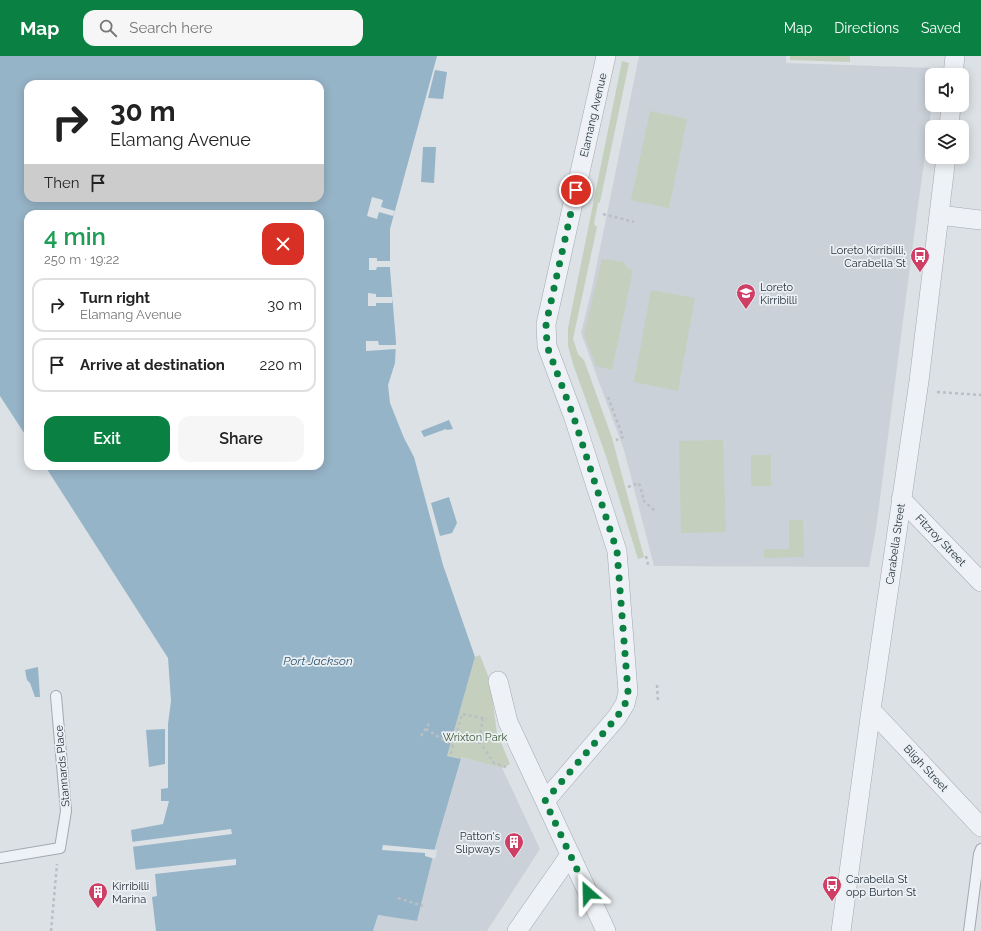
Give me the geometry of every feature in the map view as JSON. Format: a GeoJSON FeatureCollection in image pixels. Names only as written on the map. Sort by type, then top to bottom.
{"type":"FeatureCollection","features":[{"type":"Feature","properties":{"kind":"street","name":"Elamang Avenue"},"geometry":{"type":"LineString","coordinates":[[545,801],[617,717],[625,704],[628,692],[617,551],[574,418],[547,346],[546,324],[606,56]]}},
{"type":"Feature","properties":{"kind":"street"},"geometry":{"type":"LineString","coordinates":[[954,68],[955,56]]}},
{"type":"Feature","properties":{"kind":"street","name":"Carabella Street"},"geometry":{"type":"LineString","coordinates":[[841,931],[871,710],[920,381],[945,164]]}},
{"type":"Feature","properties":{"kind":"street"},"geometry":{"type":"LineString","coordinates":[[939,215],[981,220]]}},
{"type":"Feature","properties":{"kind":"street","name":"Fitzroy Street"},"geometry":{"type":"LineString","coordinates":[[902,499],[981,582]]}},
{"type":"Feature","properties":{"kind":"street"},"geometry":{"type":"LineString","coordinates":[[498,681],[508,722],[606,931]]}},
{"type":"Feature","properties":{"kind":"street","name":"Bligh Street"},"geometry":{"type":"LineString","coordinates":[[871,710],[981,827]]}},
{"type":"Feature","properties":{"kind":"street"},"geometry":{"type":"LineString","coordinates":[[517,931],[570,855]]}},
{"type":"Feature","properties":{"kind":"lane","name":"Stannards Place"},"geometry":{"type":"LineString","coordinates":[[56,696],[66,811],[60,848]]}},
{"type":"Feature","properties":{"kind":"lane"},"geometry":{"type":"LineString","coordinates":[[0,858],[60,848]]}},
{"type":"Feature","properties":{"kind":"lane"},"geometry":{"type":"LineString","coordinates":[[969,931],[979,854],[981,850]]}},
{"type":"Feature","properties":{"kind":"path"},"geometry":{"type":"LineString","coordinates":[[603,214],[634,222]]}},
{"type":"Feature","properties":{"kind":"path"},"geometry":{"type":"LineString","coordinates":[[937,392],[981,396]]}},
{"type":"Feature","properties":{"kind":"path"},"geometry":{"type":"LineString","coordinates":[[608,397],[623,438],[616,440]]}},
{"type":"Feature","properties":{"kind":"path"},"geometry":{"type":"LineString","coordinates":[[628,487],[639,483],[643,496],[642,499],[656,512]]}},
{"type":"Feature","properties":{"kind":"path"},"geometry":{"type":"LineString","coordinates":[[646,556],[648,565]]}},
{"type":"Feature","properties":{"kind":"path"},"geometry":{"type":"LineString","coordinates":[[657,685],[658,701]]}},
{"type":"Feature","properties":{"kind":"path"},"geometry":{"type":"LineString","coordinates":[[451,754],[462,714],[508,722]]}},
{"type":"Feature","properties":{"kind":"path"},"geometry":{"type":"LineString","coordinates":[[483,718],[479,741],[494,763],[506,767]]}},
{"type":"Feature","properties":{"kind":"path"},"geometry":{"type":"LineString","coordinates":[[421,736],[427,730],[429,724]]}},
{"type":"Feature","properties":{"kind":"path"},"geometry":{"type":"LineString","coordinates":[[427,730],[449,744],[457,747]]}},
{"type":"Feature","properties":{"kind":"path"},"geometry":{"type":"LineString","coordinates":[[466,740],[480,743]]}},
{"type":"Feature","properties":{"kind":"path"},"geometry":{"type":"LineString","coordinates":[[51,931],[53,900],[60,848]]}},
{"type":"Feature","properties":{"kind":"path"},"geometry":{"type":"LineString","coordinates":[[398,898],[423,906]]}},
{"type":"Feature","properties":{"kind":"shaded area","name":"Loreto Kirribilli"},"geometry":{"type":"Polygon","coordinates":[[[639,56],[786,56],[786,63],[936,68],[925,68],[925,112],[931,112],[930,120],[925,120],[925,156],[876,529],[869,567],[654,566],[624,450],[581,333],[592,288],[639,56]]]}},
{"type":"Feature","properties":{"kind":"shaded area"},"geometry":{"type":"Polygon","coordinates":[[[462,757],[502,768],[540,849],[487,931],[373,931],[378,915],[417,921],[436,844],[462,757]]]}},
{"type":"Feature","properties":{"kind":"green space"},"geometry":{"type":"Polygon","coordinates":[[[790,56],[850,56],[850,62],[790,60],[790,56]]]}},
{"type":"Feature","properties":{"kind":"green space"},"geometry":{"type":"Polygon","coordinates":[[[622,61],[629,63],[600,202],[598,203],[594,224],[597,227],[573,339],[578,354],[584,360],[612,438],[644,557],[638,559],[607,459],[568,346],[568,328],[622,61]]]}},
{"type":"Feature","properties":{"kind":"green space"},"geometry":{"type":"Polygon","coordinates":[[[650,111],[687,119],[669,208],[631,200],[650,111]]]}},
{"type":"Feature","properties":{"kind":"green space"},"geometry":{"type":"Polygon","coordinates":[[[602,259],[623,262],[627,268],[633,270],[612,370],[596,366],[584,334],[602,259]]]}},
{"type":"Feature","properties":{"kind":"green space"},"geometry":{"type":"Polygon","coordinates":[[[651,290],[695,298],[678,391],[634,382],[651,290]]]}},
{"type":"Feature","properties":{"kind":"green space"},"geometry":{"type":"Polygon","coordinates":[[[723,440],[726,532],[681,533],[679,441],[723,440]]]}},
{"type":"Feature","properties":{"kind":"green space"},"geometry":{"type":"Polygon","coordinates":[[[751,455],[771,455],[771,486],[751,486],[751,455]]]}},
{"type":"Feature","properties":{"kind":"green space"},"geometry":{"type":"Polygon","coordinates":[[[789,520],[803,520],[804,557],[764,558],[764,549],[789,549],[789,520]]]}},
{"type":"Feature","properties":{"kind":"green space","name":"Wrixton Park"},"geometry":{"type":"Polygon","coordinates":[[[480,655],[490,681],[497,733],[510,764],[502,768],[462,757],[461,759],[447,756],[475,657],[480,655]]]}},
{"type":"Feature","properties":{"kind":"water","name":"Port Jackson"},"geometry":{"type":"Polygon","coordinates":[[[0,56],[437,56],[390,229],[390,269],[396,342],[395,363],[388,385],[390,403],[404,438],[414,457],[443,565],[475,657],[447,756],[461,759],[436,844],[417,921],[378,915],[373,931],[143,931],[131,830],[163,824],[169,801],[161,801],[161,789],[168,788],[168,724],[171,701],[168,658],[48,470],[324,470],[324,210],[24,210],[24,433],[0,396],[0,56]]]}},
{"type":"Feature","properties":{"kind":"water"},"geometry":{"type":"Polygon","coordinates":[[[435,70],[447,72],[443,99],[428,98],[435,70]]]}},
{"type":"Feature","properties":{"kind":"water"},"geometry":{"type":"Polygon","coordinates":[[[423,147],[436,147],[434,183],[421,182],[423,147]]]}},
{"type":"Feature","properties":{"kind":"water"},"geometry":{"type":"Polygon","coordinates":[[[449,420],[453,429],[446,429],[424,437],[421,431],[449,420]]]}},
{"type":"Feature","properties":{"kind":"water"},"geometry":{"type":"Polygon","coordinates":[[[449,497],[457,523],[452,533],[440,536],[431,503],[449,497]]]}},
{"type":"Feature","properties":{"kind":"water"},"geometry":{"type":"Polygon","coordinates":[[[38,667],[40,697],[35,697],[30,683],[27,680],[25,670],[38,667]]]}},
{"type":"Feature","properties":{"kind":"water"},"geometry":{"type":"Polygon","coordinates":[[[165,729],[165,764],[149,767],[146,730],[165,729]]]}},
{"type":"Feature","properties":{"kind":"pier"},"geometry":{"type":"Polygon","coordinates":[[[372,197],[383,200],[381,207],[395,211],[393,216],[379,212],[377,219],[367,216],[372,197]]]}},
{"type":"Feature","properties":{"kind":"pier"},"geometry":{"type":"Polygon","coordinates":[[[369,258],[377,258],[377,261],[391,261],[391,267],[377,267],[376,270],[369,270],[369,258]]]}},
{"type":"Feature","properties":{"kind":"pier"},"geometry":{"type":"Polygon","coordinates":[[[368,293],[376,294],[376,297],[393,297],[392,303],[376,303],[376,306],[368,306],[368,293]]]}},
{"type":"Feature","properties":{"kind":"pier"},"geometry":{"type":"Polygon","coordinates":[[[366,341],[378,341],[379,345],[396,345],[396,349],[366,351],[366,341]]]}},
{"type":"Feature","properties":{"kind":"pier"},"geometry":{"type":"Polygon","coordinates":[[[231,829],[232,834],[131,847],[131,842],[231,829]]]}},
{"type":"Feature","properties":{"kind":"pier"},"geometry":{"type":"Polygon","coordinates":[[[383,845],[437,850],[435,859],[425,856],[425,853],[382,850],[383,845]]]}},
{"type":"Feature","properties":{"kind":"pier"},"geometry":{"type":"Polygon","coordinates":[[[236,859],[236,865],[155,874],[157,896],[152,897],[156,931],[141,931],[134,870],[236,859]]]}},
{"type":"Feature","properties":{"kind":"place","name":"Loreto Kirribilli, Carabella St"},"geometry":{"type":"Point","coordinates":[920,273]}},
{"type":"Feature","properties":{"kind":"place","name":"Loreto Kirribilli"},"geometry":{"type":"Point","coordinates":[746,310]}},
{"type":"Feature","properties":{"kind":"place","name":"Patton's Slipways"},"geometry":{"type":"Point","coordinates":[514,859]}},
{"type":"Feature","properties":{"kind":"place","name":"Carabella St opp Burton St"},"geometry":{"type":"Point","coordinates":[832,902]}},
{"type":"Feature","properties":{"kind":"place","name":"Kirribilli Marina"},"geometry":{"type":"Point","coordinates":[98,909]}},
{"type":"Feature","properties":{"kind":"route"},"geometry":{"type":"LineString","coordinates":[[576,190],[546,324],[547,346],[574,418],[617,551],[628,692],[625,704],[617,717],[545,801],[588,893]]}}]}
